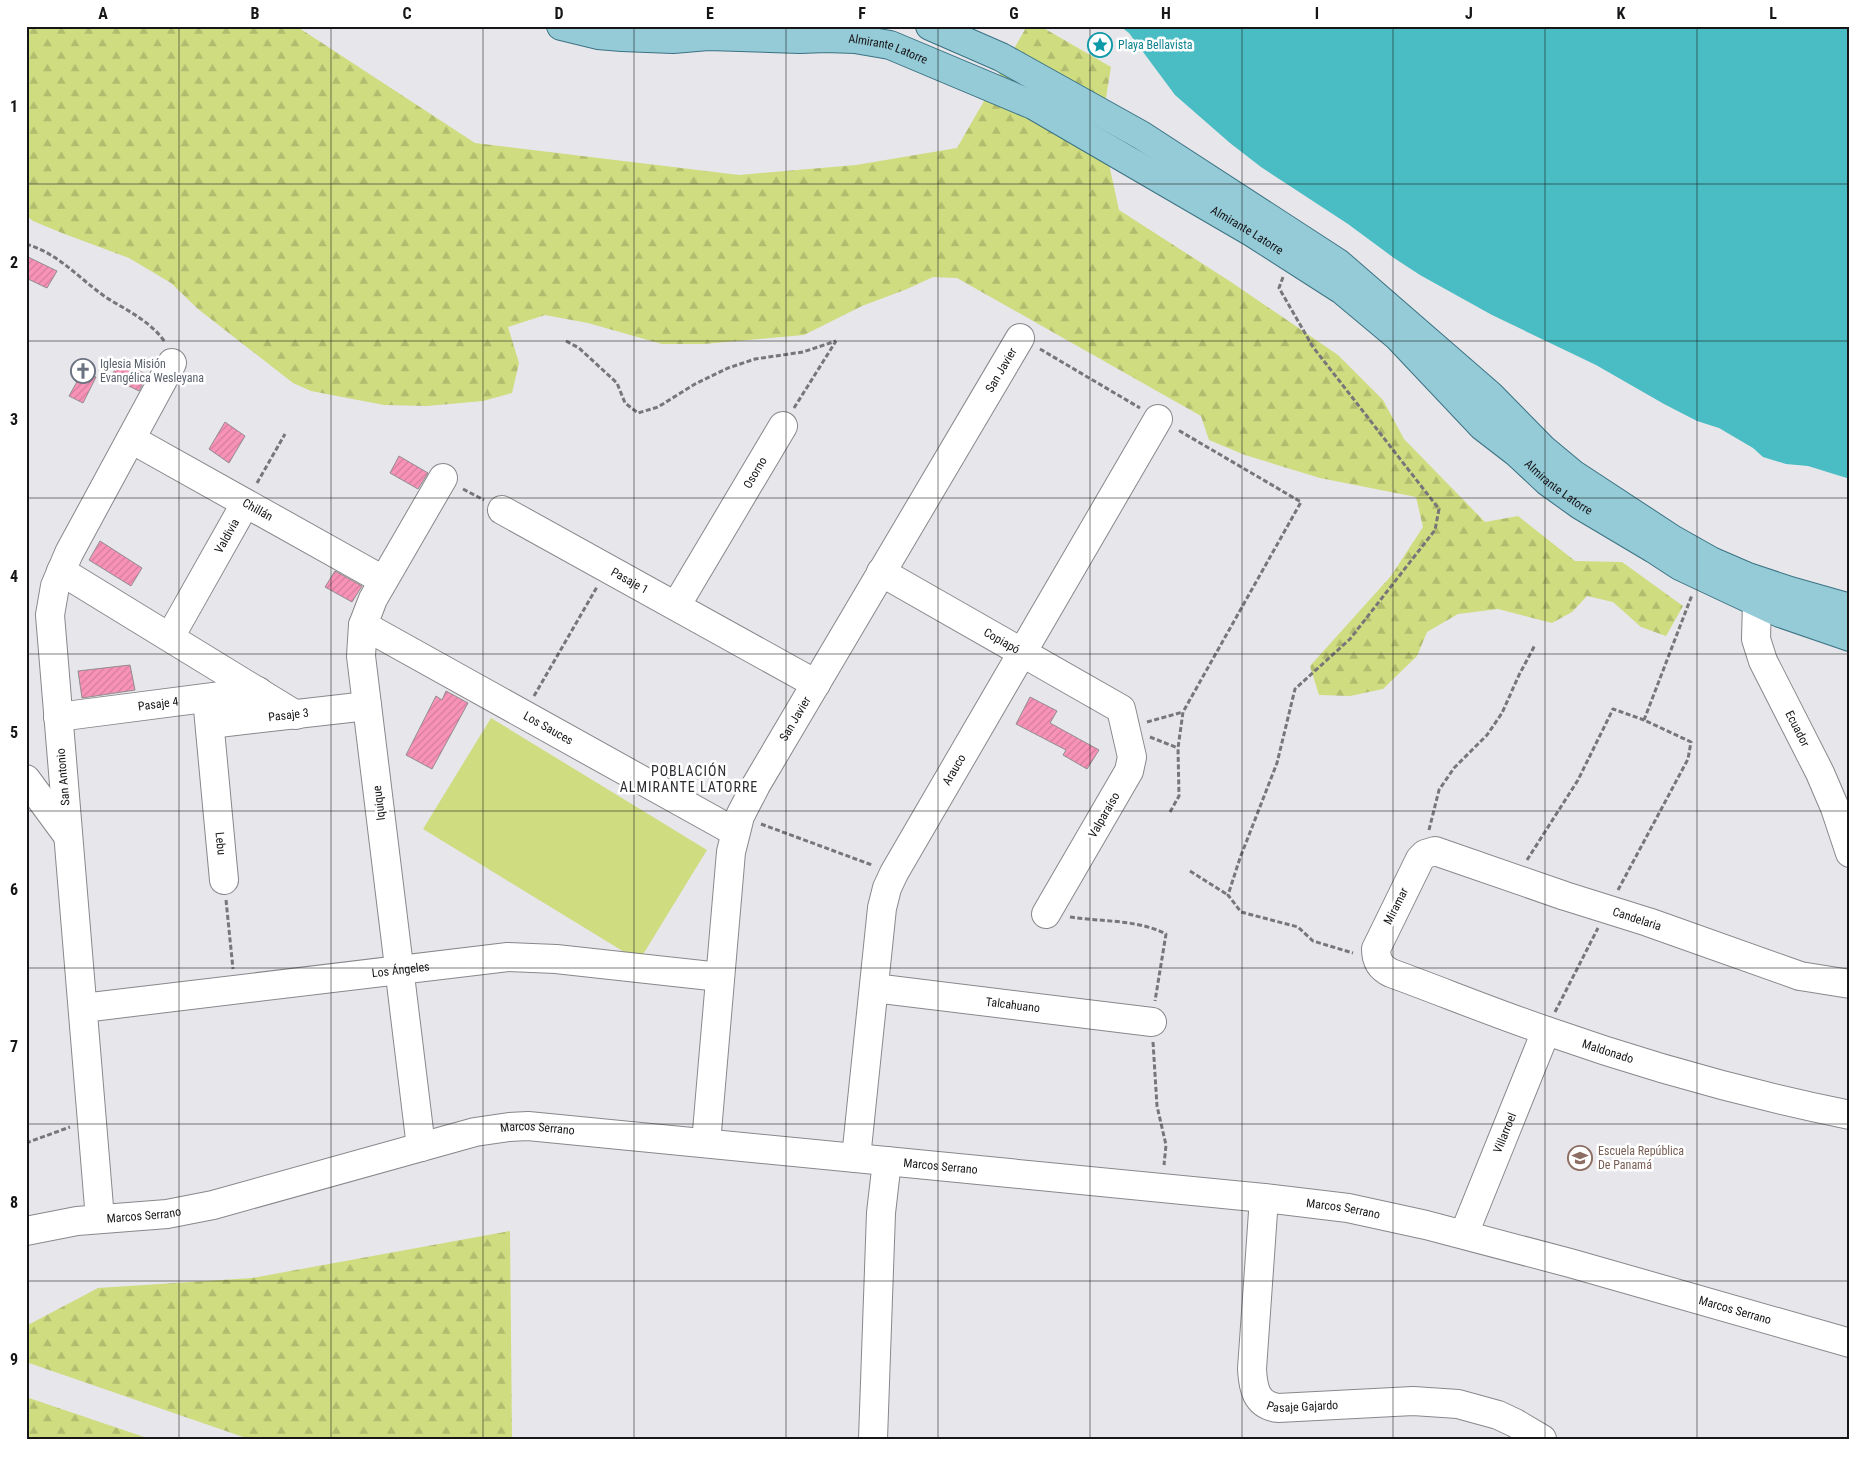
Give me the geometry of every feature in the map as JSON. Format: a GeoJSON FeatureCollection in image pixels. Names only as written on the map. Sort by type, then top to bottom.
{"type":"FeatureCollection","features":[{"type":"Feature","properties":{"kind":"main road","name":"Almirante Latorre"},"geometry":{"type":"LineString","coordinates":[[560,26],[598,35],[622,38],[673,39],[715,31],[770,32],[855,39],[890,45],[1033,105],[1253,233],[1342,290],[1397,336],[1482,426],[1517,453],[1548,482],[1580,505],[1680,566],[1700,576],[1780,613],[1850,637]]}},
{"type":"Feature","properties":{"kind":"main road","name":"Almirante Latorre"},"geometry":{"type":"LineString","coordinates":[[930,26],[1001,57],[1141,135],[1338,263],[1490,395],[1544,449],[1573,474],[1672,539],[1711,561],[1748,577],[1850,608]]}},
{"type":"Feature","properties":{"kind":"street","name":"San Javier"},"geometry":{"type":"LineString","coordinates":[[706,1143],[731,852],[738,824],[756,786],[1020,338]]}},
{"type":"Feature","properties":{"kind":"street","name":"San Antonio"},"geometry":{"type":"LineString","coordinates":[[100,1219],[50,615],[55,586],[61,571],[172,363]]}},
{"type":"Feature","properties":{"kind":"street","name":"Arauco"},"geometry":{"type":"LineString","coordinates":[[856,1158],[882,908],[887,888],[1158,419]]}},
{"type":"Feature","properties":{"kind":"street","name":"Osorno"},"geometry":{"type":"LineString","coordinates":[[676,606],[783,426]]}},
{"type":"Feature","properties":{"kind":"street","name":"Chillán"},"geometry":{"type":"LineString","coordinates":[[131,439],[383,580]]}},
{"type":"Feature","properties":{"kind":"street","name":"Iquique"},"geometry":{"type":"LineString","coordinates":[[421,1147],[361,656],[363,625],[373,599],[443,478]]}},
{"type":"Feature","properties":{"kind":"street","name":"Valdivia"},"geometry":{"type":"LineString","coordinates":[[170,637],[246,504]]}},
{"type":"Feature","properties":{"kind":"street","name":"Pasaje 1"},"geometry":{"type":"LineString","coordinates":[[502,510],[816,684]]}},
{"type":"Feature","properties":{"kind":"street"},"geometry":{"type":"LineString","coordinates":[[61,571],[296,714]]}},
{"type":"Feature","properties":{"kind":"street","name":"Copiapó"},"geometry":{"type":"LineString","coordinates":[[881,572],[1022,653],[1123,719]]}},
{"type":"Feature","properties":{"kind":"street","name":"Ecuador"},"geometry":{"type":"LineString","coordinates":[[1757,603],[1756,639],[1762,661],[1820,772],[1835,808],[1850,853]]}},
{"type":"Feature","properties":{"kind":"street","name":"Los Sauces"},"geometry":{"type":"LineString","coordinates":[[363,625],[523,714],[738,824]]}},
{"type":"Feature","properties":{"kind":"street","name":"Pasaje 4"},"geometry":{"type":"LineString","coordinates":[[58,717],[258,691]]}},
{"type":"Feature","properties":{"kind":"street","name":"Lebu"},"geometry":{"type":"LineString","coordinates":[[207,698],[224,880]]}},
{"type":"Feature","properties":{"kind":"street","name":"Pasaje 3"},"geometry":{"type":"LineString","coordinates":[[210,724],[367,706]]}},
{"type":"Feature","properties":{"kind":"street","name":"Valparaíso"},"geometry":{"type":"LineString","coordinates":[[1046,914],[1129,771],[1132,757],[1123,719]]}},
{"type":"Feature","properties":{"kind":"street"},"geometry":{"type":"LineString","coordinates":[[26,779],[68,836]]}},
{"type":"Feature","properties":{"kind":"street","name":"Candelaria"},"geometry":{"type":"LineString","coordinates":[[1425,854],[1435,851],[1440,852],[1515,880],[1648,922],[1800,976],[1850,984]]}},
{"type":"Feature","properties":{"kind":"street","name":"Miramar"},"geometry":{"type":"LineString","coordinates":[[1378,961],[1376,955],[1378,943],[1420,859],[1425,854]]}},
{"type":"Feature","properties":{"kind":"street","name":"Los Ángeles"},"geometry":{"type":"LineString","coordinates":[[82,1008],[493,958],[524,957],[720,977]]}},
{"type":"Feature","properties":{"kind":"street","name":"Maldonado"},"geometry":{"type":"LineString","coordinates":[[1378,961],[1385,970],[1391,973],[1546,1031],[1696,1078],[1780,1100],[1850,1115]]}},
{"type":"Feature","properties":{"kind":"street","name":"Talcahuano"},"geometry":{"type":"LineString","coordinates":[[874,988],[1152,1022]]}},
{"type":"Feature","properties":{"kind":"street","name":"Villarroel"},"geometry":{"type":"LineString","coordinates":[[1464,1234],[1546,1031]]}},
{"type":"Feature","properties":{"kind":"street","name":"Marcos Serrano"},"geometry":{"type":"LineString","coordinates":[[26,1231],[77,1220],[167,1214],[213,1205],[492,1129],[528,1126],[1264,1198],[1348,1208],[1464,1234],[1850,1343]]}},
{"type":"Feature","properties":{"kind":"street"},"geometry":{"type":"LineString","coordinates":[[873,1439],[881,1213],[886,1161]]}},
{"type":"Feature","properties":{"kind":"street","name":"Pasaje Gajardo"},"geometry":{"type":"LineString","coordinates":[[1264,1198],[1252,1369],[1254,1387],[1260,1400],[1271,1407],[1278,1408],[1413,1401],[1458,1404],[1498,1415],[1515,1422],[1542,1439]]}},
{"type":"Feature","properties":{"kind":"path"},"geometry":{"type":"LineString","coordinates":[[26,244],[51,254],[100,293],[145,321],[167,344],[172,363]]}},
{"type":"Feature","properties":{"kind":"path"},"geometry":{"type":"LineString","coordinates":[[1228,895],[1240,858],[1277,763],[1295,689],[1350,639],[1435,530],[1439,509],[1313,347],[1279,288],[1290,258]]}},
{"type":"Feature","properties":{"kind":"path"},"geometry":{"type":"LineString","coordinates":[[1020,338],[1301,502],[1183,712],[1178,748],[1179,796],[1170,812]]}},
{"type":"Feature","properties":{"kind":"path"},"geometry":{"type":"LineString","coordinates":[[566,341],[579,348],[617,383],[625,403],[638,413],[658,408],[695,384],[728,368],[755,359],[803,352],[836,341],[783,426]]}},
{"type":"Feature","properties":{"kind":"path","name":"Valdivia"},"geometry":{"type":"LineString","coordinates":[[246,504],[285,434]]}},
{"type":"Feature","properties":{"kind":"path"},"geometry":{"type":"LineString","coordinates":[[443,478],[502,510]]}},
{"type":"Feature","properties":{"kind":"path"},"geometry":{"type":"LineString","coordinates":[[523,714],[607,569]]}},
{"type":"Feature","properties":{"kind":"path"},"geometry":{"type":"LineString","coordinates":[[1644,720],[1700,576]]}},
{"type":"Feature","properties":{"kind":"path"},"geometry":{"type":"LineString","coordinates":[[1425,854],[1439,790],[1454,768],[1486,735],[1502,713],[1518,675],[1535,645]]}},
{"type":"Feature","properties":{"kind":"path"},"geometry":{"type":"LineString","coordinates":[[1515,880],[1578,780],[1613,709],[1644,720],[1691,742],[1688,760],[1546,1031]]}},
{"type":"Feature","properties":{"kind":"path"},"geometry":{"type":"LineString","coordinates":[[1123,719],[1183,712]]}},
{"type":"Feature","properties":{"kind":"path"},"geometry":{"type":"LineString","coordinates":[[1123,719],[1178,748]]}},
{"type":"Feature","properties":{"kind":"path"},"geometry":{"type":"LineString","coordinates":[[738,824],[894,873]]}},
{"type":"Feature","properties":{"kind":"path"},"geometry":{"type":"LineString","coordinates":[[1190,871],[1228,895],[1241,912],[1298,927],[1314,941],[1378,961]]}},
{"type":"Feature","properties":{"kind":"path"},"geometry":{"type":"LineString","coordinates":[[224,880],[234,990]]}},
{"type":"Feature","properties":{"kind":"path"},"geometry":{"type":"LineString","coordinates":[[26,1143],[92,1118]]}},
{"type":"Feature","properties":{"kind":"green space"},"geometry":{"type":"Polygon","coordinates":[[[26,26],[296,26],[475,143],[739,175],[856,165],[957,148],[1027,26],[1040,26],[1111,67],[1101,128],[1119,210],[1231,282],[1338,355],[1383,400],[1404,439],[1485,522],[1518,516],[1575,561],[1622,562],[1683,606],[1666,636],[1641,627],[1613,602],[1587,596],[1572,612],[1552,623],[1498,609],[1458,614],[1427,632],[1417,656],[1383,689],[1350,696],[1319,695],[1310,666],[1391,576],[1423,527],[1416,497],[1320,478],[1245,455],[1209,440],[1201,416],[957,278],[933,277],[862,306],[804,335],[704,344],[662,344],[588,323],[545,315],[508,327],[519,363],[512,393],[483,401],[427,406],[384,405],[311,391],[293,383],[198,309],[171,283],[129,258],[33,221],[26,215],[26,26]]]}},
{"type":"Feature","properties":{"kind":"green space"},"geometry":{"type":"Polygon","coordinates":[[[491,718],[707,850],[639,961],[423,829],[491,718]]]}},
{"type":"Feature","properties":{"kind":"green space"},"geometry":{"type":"Polygon","coordinates":[[[510,1231],[512,1439],[249,1439],[26,1362],[26,1326],[98,1288],[252,1278],[510,1231]]]}},
{"type":"Feature","properties":{"kind":"green space"},"geometry":{"type":"Polygon","coordinates":[[[26,1397],[150,1439],[26,1439],[26,1397]]]}},
{"type":"Feature","properties":{"kind":"water"},"geometry":{"type":"Polygon","coordinates":[[[1120,26],[1850,26],[1850,479],[1808,466],[1786,464],[1763,457],[1753,448],[1719,428],[1697,421],[1596,365],[1492,315],[1420,275],[1348,224],[1261,167],[1230,143],[1175,95],[1129,33],[1120,26]]]}},
{"type":"Feature","properties":{"kind":"building"},"geometry":{"type":"Polygon","coordinates":[[[26,256],[57,271],[47,288],[26,278],[26,256]]]}},
{"type":"Feature","properties":{"kind":"building"},"geometry":{"type":"Polygon","coordinates":[[[120,360],[147,375],[139,391],[111,377],[120,360]]]}},
{"type":"Feature","properties":{"kind":"building"},"geometry":{"type":"Polygon","coordinates":[[[83,371],[96,377],[83,403],[69,396],[83,371]]]}},
{"type":"Feature","properties":{"kind":"building"},"geometry":{"type":"Polygon","coordinates":[[[225,422],[245,436],[229,463],[209,449],[225,422]]]}},
{"type":"Feature","properties":{"kind":"building"},"geometry":{"type":"Polygon","coordinates":[[[399,456],[428,473],[418,489],[390,473],[399,456]]]}},
{"type":"Feature","properties":{"kind":"building"},"geometry":{"type":"Polygon","coordinates":[[[100,541],[142,568],[131,586],[89,560],[100,541]]]}},
{"type":"Feature","properties":{"kind":"building"},"geometry":{"type":"Polygon","coordinates":[[[335,571],[362,586],[352,602],[325,587],[335,571]]]}},
{"type":"Feature","properties":{"kind":"building"},"geometry":{"type":"Polygon","coordinates":[[[130,665],[135,690],[82,698],[78,671],[130,665]]]}},
{"type":"Feature","properties":{"kind":"building"},"geometry":{"type":"Polygon","coordinates":[[[446,691],[468,703],[432,769],[406,755],[436,696],[442,700],[446,691]]]}},
{"type":"Feature","properties":{"kind":"building"},"geometry":{"type":"Polygon","coordinates":[[[1030,697],[1057,711],[1050,723],[1099,750],[1087,769],[1063,755],[1066,750],[1016,724],[1030,697]]]}},
{"type":"Feature","properties":{"kind":"place","name":"Playa Bellavista"},"geometry":{"type":"Point","coordinates":[1100,45]}},
{"type":"Feature","properties":{"kind":"place","name":"Iglesia Misión Evangélica Wesleyana"},"geometry":{"type":"Point","coordinates":[83,371]}},
{"type":"Feature","properties":{"kind":"place","name":"Escuela República De Panamá"},"geometry":{"type":"Point","coordinates":[1580,1158]}},
{"type":"Feature","properties":{"kind":"district","name":"POBLACIÓN ALMIRANTE LATORRE"},"geometry":{"type":"Point","coordinates":[689,780]}}]}
